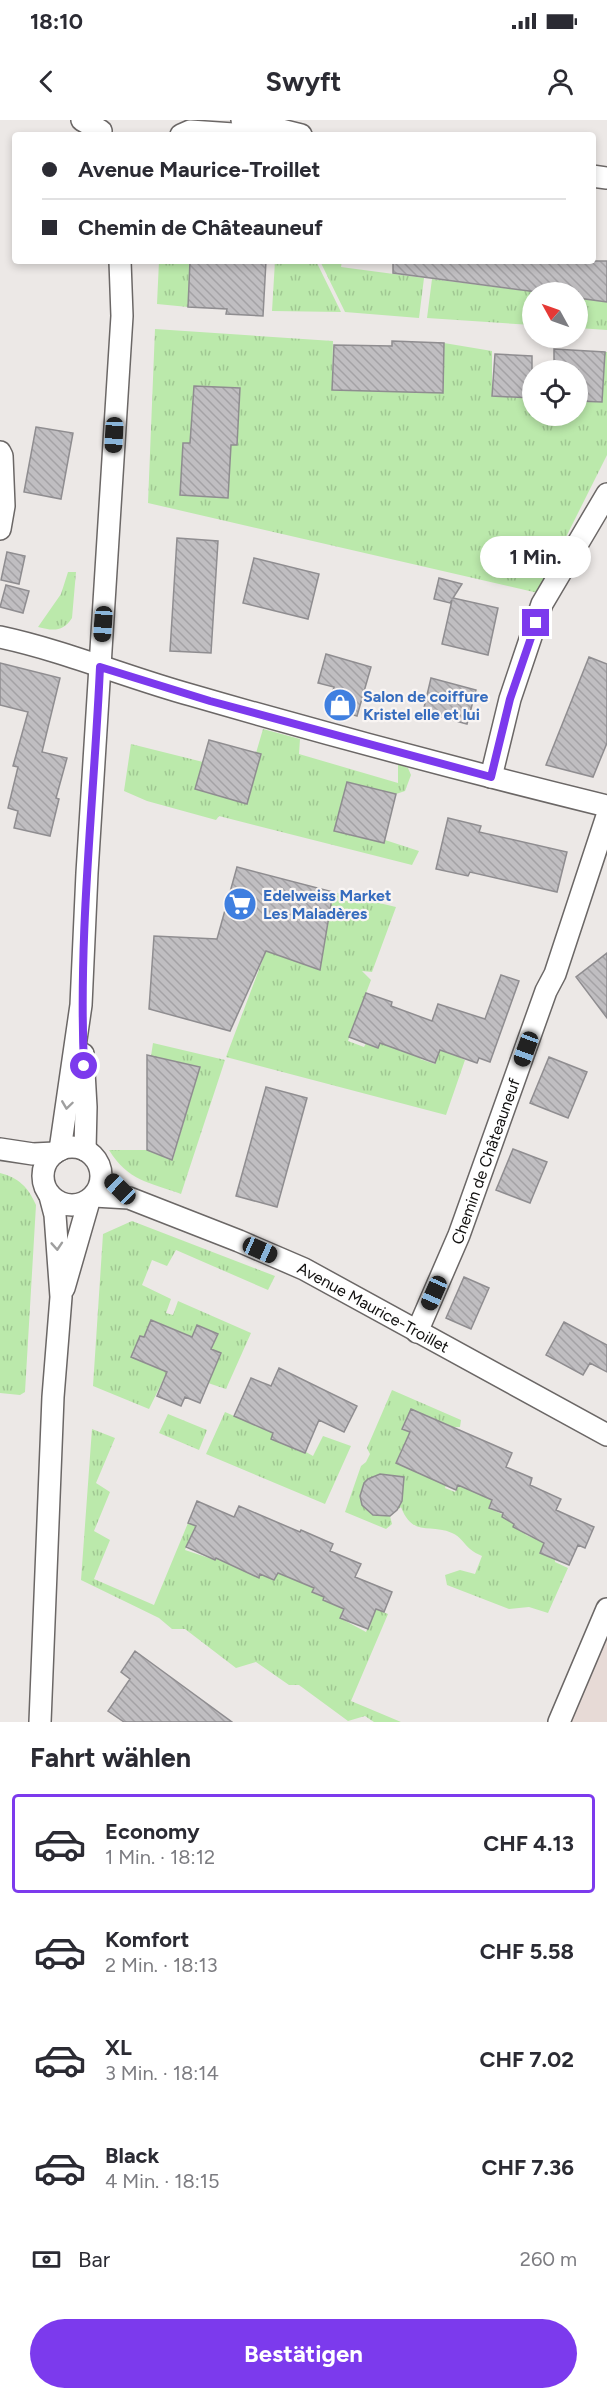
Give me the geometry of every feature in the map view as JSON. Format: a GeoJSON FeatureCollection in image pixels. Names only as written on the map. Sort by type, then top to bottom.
{"type":"FeatureCollection","features":[{"type":"Feature","properties":{"kind":"street"},"geometry":{"type":"LineString","coordinates":[[82,120],[101,129]]}},
{"type":"Feature","properties":{"kind":"street"},"geometry":{"type":"LineString","coordinates":[[242,120],[289,132]]}},
{"type":"Feature","properties":{"kind":"street"},"geometry":{"type":"LineString","coordinates":[[188,132],[204,132]]}},
{"type":"Feature","properties":{"kind":"street"},"geometry":{"type":"LineString","coordinates":[[120,264],[122,316]]}},
{"type":"Feature","properties":{"kind":"street"},"geometry":{"type":"LineString","coordinates":[[85,1150],[86,1107],[81,1005],[87,873],[122,316],[130,264]]}},
{"type":"Feature","properties":{"kind":"street"},"geometry":{"type":"LineString","coordinates":[[0,452],[4,506],[0,529]]}},
{"type":"Feature","properties":{"kind":"street"},"geometry":{"type":"LineString","coordinates":[[491,777],[510,699],[542,604],[607,494]]}},
{"type":"Feature","properties":{"kind":"street"},"geometry":{"type":"LineString","coordinates":[[0,636],[77,657],[100,667],[210,701],[607,806]]}},
{"type":"Feature","properties":{"kind":"street","name":"Chemin de Châteauneuf"},"geometry":{"type":"LineString","coordinates":[[417,1332],[459,1235],[546,991],[555,974],[607,816]]}},
{"type":"Feature","properties":{"kind":"street"},"geometry":{"type":"LineString","coordinates":[[40,1722],[53,1397],[62,1297],[55,1215],[46,1189],[44,1168],[57,1152],[81,1005]]}},
{"type":"Feature","properties":{"kind":"street"},"geometry":{"type":"LineString","coordinates":[[2,1149],[33,1154],[57,1152],[72,1147],[85,1150],[95,1158],[101,1171],[101,1184],[92,1198],[62,1297]]}},
{"type":"Feature","properties":{"kind":"street"},"geometry":{"type":"LineString","coordinates":[[2,1149],[46,1189],[55,1201],[69,1206],[83,1204],[92,1198]]}},
{"type":"Feature","properties":{"kind":"street","name":"Avenue Maurice-Troillet"},"geometry":{"type":"LineString","coordinates":[[101,1171],[129,1198]]}},
{"type":"Feature","properties":{"kind":"street","name":"Avenue Maurice-Troillet"},"geometry":{"type":"LineString","coordinates":[[92,1198],[129,1198],[239,1240],[304,1269],[607,1435]]}},
{"type":"Feature","properties":{"kind":"street"},"geometry":{"type":"LineString","coordinates":[[559,1722],[607,1609]]}},
{"type":"Feature","properties":{"kind":"shaded area"},"geometry":{"type":"Polygon","coordinates":[[[607,1609],[607,1722],[559,1722],[607,1609]]]}},
{"type":"Feature","properties":{"kind":"green space"},"geometry":{"type":"Polygon","coordinates":[[[159,264],[190,264],[188,307],[157,304],[159,264]]]}},
{"type":"Feature","properties":{"kind":"green space"},"geometry":{"type":"Polygon","coordinates":[[[275,264],[317,264],[341,312],[272,311],[275,264]]]}},
{"type":"Feature","properties":{"kind":"green space"},"geometry":{"type":"Polygon","coordinates":[[[321,264],[342,264],[341,267],[424,278],[419,318],[345,312],[321,264]]]}},
{"type":"Feature","properties":{"kind":"green space"},"geometry":{"type":"Polygon","coordinates":[[[432,279],[522,290],[522,324],[427,318],[432,279]]]}},
{"type":"Feature","properties":{"kind":"green space"},"geometry":{"type":"Polygon","coordinates":[[[588,299],[607,302],[607,330],[588,329],[588,299]]]}},
{"type":"Feature","properties":{"kind":"green space"},"geometry":{"type":"Polygon","coordinates":[[[155,329],[333,341],[332,389],[443,392],[444,343],[492,351],[492,396],[522,398],[522,426],[588,426],[588,401],[602,402],[605,352],[607,352],[607,455],[538,593],[148,503],[155,329]]]}},
{"type":"Feature","properties":{"kind":"green space"},"geometry":{"type":"Polygon","coordinates":[[[68,572],[76,572],[72,618],[61,628],[38,627],[61,594],[68,572]]]}},
{"type":"Feature","properties":{"kind":"green space"},"geometry":{"type":"Polygon","coordinates":[[[263,729],[300,739],[299,754],[398,783],[398,764],[408,768],[411,775],[405,791],[396,794],[347,782],[334,831],[383,843],[385,840],[419,851],[412,865],[219,816],[216,820],[147,801],[124,791],[131,744],[203,762],[195,789],[247,803],[263,729]]]}},
{"type":"Feature","properties":{"kind":"green space"},"geometry":{"type":"Polygon","coordinates":[[[333,892],[396,907],[372,972],[362,971],[371,980],[348,1041],[364,1047],[366,1043],[378,1048],[380,1043],[422,1054],[420,1059],[435,1064],[442,1044],[451,1053],[465,1060],[446,1115],[226,1057],[266,951],[320,970],[333,892]]]}},
{"type":"Feature","properties":{"kind":"green space"},"geometry":{"type":"Polygon","coordinates":[[[153,1043],[225,1060],[181,1194],[140,1179],[124,1168],[109,1150],[147,1150],[173,1159],[200,1067],[151,1056],[153,1043]]]}},
{"type":"Feature","properties":{"kind":"green space"},"geometry":{"type":"Polygon","coordinates":[[[0,1173],[22,1184],[36,1205],[25,1392],[20,1395],[0,1393],[0,1173]]]}},
{"type":"Feature","properties":{"kind":"green space"},"geometry":{"type":"Polygon","coordinates":[[[132,1221],[275,1276],[268,1290],[176,1250],[167,1266],[152,1260],[142,1285],[171,1299],[166,1313],[173,1315],[178,1301],[251,1333],[226,1389],[208,1383],[221,1353],[211,1349],[218,1335],[197,1325],[192,1337],[152,1320],[144,1337],[140,1336],[131,1357],[167,1372],[149,1409],[93,1386],[103,1234],[132,1221]]]}},
{"type":"Feature","properties":{"kind":"green space"},"geometry":{"type":"Polygon","coordinates":[[[392,1390],[461,1420],[460,1427],[402,1429],[410,1432],[400,1453],[415,1460],[446,1485],[445,1488],[455,1492],[460,1482],[495,1493],[489,1508],[516,1521],[526,1535],[538,1540],[541,1534],[555,1562],[568,1568],[548,1613],[529,1607],[509,1609],[447,1585],[445,1575],[460,1570],[475,1574],[482,1556],[471,1550],[452,1533],[423,1528],[411,1523],[401,1507],[390,1516],[392,1524],[386,1529],[345,1512],[361,1466],[370,1454],[367,1448],[392,1390]]]}},
{"type":"Feature","properties":{"kind":"green space"},"geometry":{"type":"Polygon","coordinates":[[[225,1412],[273,1433],[313,1456],[323,1436],[351,1446],[325,1504],[206,1454],[225,1412]]]}},
{"type":"Feature","properties":{"kind":"green space"},"geometry":{"type":"Polygon","coordinates":[[[168,1414],[207,1430],[199,1450],[159,1433],[168,1414]]]}},
{"type":"Feature","properties":{"kind":"green space"},"geometry":{"type":"Polygon","coordinates":[[[92,1429],[115,1438],[96,1483],[110,1492],[94,1531],[110,1540],[94,1579],[154,1605],[188,1523],[196,1526],[185,1550],[215,1560],[222,1544],[260,1574],[274,1580],[281,1566],[315,1585],[312,1592],[324,1597],[323,1600],[337,1606],[341,1600],[346,1603],[340,1618],[366,1632],[376,1609],[388,1614],[351,1701],[401,1722],[374,1722],[365,1716],[348,1721],[299,1685],[289,1685],[256,1662],[236,1668],[185,1629],[172,1629],[159,1618],[81,1580],[92,1429]]]}},
{"type":"Feature","properties":{"kind":"building"},"geometry":{"type":"Polygon","coordinates":[[[596,261],[607,261],[607,302],[588,299],[588,282],[522,282],[522,290],[393,273],[393,264],[596,264],[596,261]]]}},
{"type":"Feature","properties":{"kind":"building"},"geometry":{"type":"Polygon","coordinates":[[[190,264],[266,264],[263,316],[226,314],[227,309],[188,307],[190,264]]]}},
{"type":"Feature","properties":{"kind":"building"},"geometry":{"type":"Polygon","coordinates":[[[392,341],[444,343],[443,393],[332,390],[334,345],[392,346],[392,341]]]}},
{"type":"Feature","properties":{"kind":"building"},"geometry":{"type":"Polygon","coordinates":[[[554,349],[605,352],[602,402],[588,401],[588,360],[554,360],[554,349]]]}},
{"type":"Feature","properties":{"kind":"building"},"geometry":{"type":"Polygon","coordinates":[[[495,354],[532,356],[532,360],[522,360],[522,398],[492,396],[495,354]]]}},
{"type":"Feature","properties":{"kind":"building"},"geometry":{"type":"Polygon","coordinates":[[[194,386],[240,388],[237,445],[231,445],[228,498],[180,495],[183,443],[190,443],[194,386]]]}},
{"type":"Feature","properties":{"kind":"building"},"geometry":{"type":"Polygon","coordinates":[[[36,427],[73,433],[61,499],[24,492],[36,427]]]}},
{"type":"Feature","properties":{"kind":"building"},"geometry":{"type":"Polygon","coordinates":[[[177,538],[218,541],[211,653],[170,651],[177,538]]]}},
{"type":"Feature","properties":{"kind":"building"},"geometry":{"type":"Polygon","coordinates":[[[7,552],[25,556],[19,584],[1,580],[7,552]]]}},
{"type":"Feature","properties":{"kind":"building"},"geometry":{"type":"Polygon","coordinates":[[[254,558],[319,574],[308,619],[243,603],[254,558]]]}},
{"type":"Feature","properties":{"kind":"building"},"geometry":{"type":"Polygon","coordinates":[[[439,578],[462,584],[453,598],[498,608],[488,655],[442,644],[452,600],[450,603],[434,599],[439,578]]]}},
{"type":"Feature","properties":{"kind":"building"},"geometry":{"type":"Polygon","coordinates":[[[6,585],[29,591],[23,613],[0,607],[6,585]]]}},
{"type":"Feature","properties":{"kind":"building"},"geometry":{"type":"Polygon","coordinates":[[[326,654],[371,667],[357,716],[328,707],[334,687],[318,683],[326,654]]]}},
{"type":"Feature","properties":{"kind":"building"},"geometry":{"type":"Polygon","coordinates":[[[589,657],[607,664],[607,743],[593,777],[546,765],[589,657]]]}},
{"type":"Feature","properties":{"kind":"building"},"geometry":{"type":"Polygon","coordinates":[[[0,663],[60,678],[42,752],[67,758],[56,798],[59,799],[50,836],[14,828],[18,811],[8,808],[18,767],[13,766],[28,712],[0,705],[0,663]]]}},
{"type":"Feature","properties":{"kind":"building"},"geometry":{"type":"Polygon","coordinates":[[[431,678],[476,690],[467,724],[423,712],[431,678]]]}},
{"type":"Feature","properties":{"kind":"building"},"geometry":{"type":"Polygon","coordinates":[[[209,740],[261,754],[247,804],[195,789],[209,740]]]}},
{"type":"Feature","properties":{"kind":"building"},"geometry":{"type":"Polygon","coordinates":[[[347,782],[396,794],[384,843],[334,831],[347,782]]]}},
{"type":"Feature","properties":{"kind":"building"},"geometry":{"type":"Polygon","coordinates":[[[448,818],[481,826],[479,832],[567,852],[557,892],[470,872],[468,876],[436,869],[448,818]]]}},
{"type":"Feature","properties":{"kind":"building"},"geometry":{"type":"Polygon","coordinates":[[[237,867],[333,892],[320,970],[266,951],[230,1031],[149,1009],[154,936],[217,939],[237,867]]]}},
{"type":"Feature","properties":{"kind":"building"},"geometry":{"type":"Polygon","coordinates":[[[607,953],[607,1018],[576,977],[607,953]]]}},
{"type":"Feature","properties":{"kind":"building"},"geometry":{"type":"Polygon","coordinates":[[[501,975],[519,981],[490,1062],[479,1058],[477,1063],[440,1050],[435,1063],[380,1043],[378,1048],[349,1037],[366,993],[392,1002],[391,1006],[432,1021],[438,1004],[485,1019],[501,975]]]}},
{"type":"Feature","properties":{"kind":"building"},"geometry":{"type":"Polygon","coordinates":[[[147,1055],[200,1067],[172,1160],[147,1150],[147,1055]]]}},
{"type":"Feature","properties":{"kind":"building"},"geometry":{"type":"Polygon","coordinates":[[[549,1057],[587,1072],[568,1118],[530,1103],[549,1057]]]}},
{"type":"Feature","properties":{"kind":"building"},"geometry":{"type":"Polygon","coordinates":[[[266,1087],[307,1098],[277,1207],[236,1196],[266,1087]]]}},
{"type":"Feature","properties":{"kind":"building"},"geometry":{"type":"Polygon","coordinates":[[[513,1149],[547,1162],[530,1203],[496,1190],[513,1149]]]}},
{"type":"Feature","properties":{"kind":"building"},"geometry":{"type":"Polygon","coordinates":[[[464,1277],[489,1288],[471,1329],[446,1318],[464,1277]]]}},
{"type":"Feature","properties":{"kind":"building"},"geometry":{"type":"Polygon","coordinates":[[[151,1320],[192,1337],[197,1325],[218,1334],[211,1349],[221,1353],[200,1403],[185,1397],[181,1406],[157,1396],[167,1372],[131,1357],[140,1336],[144,1337],[151,1320]]]}},
{"type":"Feature","properties":{"kind":"building"},"geometry":{"type":"Polygon","coordinates":[[[564,1322],[607,1345],[607,1372],[590,1363],[583,1375],[546,1355],[564,1322]]]}},
{"type":"Feature","properties":{"kind":"building"},"geometry":{"type":"Polygon","coordinates":[[[279,1368],[357,1406],[344,1432],[319,1420],[305,1453],[271,1439],[273,1433],[234,1416],[251,1378],[271,1386],[279,1368]]]}},
{"type":"Feature","properties":{"kind":"building"},"geometry":{"type":"Polygon","coordinates":[[[411,1409],[512,1453],[506,1467],[532,1478],[530,1485],[561,1499],[556,1510],[594,1527],[585,1548],[578,1545],[569,1565],[540,1553],[544,1543],[513,1527],[514,1524],[502,1517],[503,1513],[489,1508],[492,1500],[458,1485],[456,1490],[396,1463],[410,1432],[402,1429],[411,1409]]]}},
{"type":"Feature","properties":{"kind":"building"},"geometry":{"type":"Polygon","coordinates":[[[380,1474],[404,1477],[402,1501],[390,1516],[373,1515],[362,1505],[360,1496],[364,1483],[380,1474]]]}},
{"type":"Feature","properties":{"kind":"building"},"geometry":{"type":"Polygon","coordinates":[[[197,1501],[234,1517],[239,1506],[333,1544],[330,1551],[361,1564],[355,1577],[392,1592],[384,1612],[376,1609],[368,1629],[340,1618],[344,1609],[323,1600],[324,1597],[312,1592],[314,1588],[278,1573],[274,1580],[260,1574],[259,1578],[186,1547],[196,1526],[188,1523],[197,1501]]]}},
{"type":"Feature","properties":{"kind":"building"},"geometry":{"type":"Polygon","coordinates":[[[135,1651],[232,1722],[124,1722],[108,1711],[130,1679],[121,1672],[135,1651]]]}},
{"type":"Feature","properties":{"kind":"place","name":"Salon de coiffure Kristel elle et lui"},"geometry":{"type":"Point","coordinates":[340,705]}},
{"type":"Feature","properties":{"kind":"place","name":"Edelweiss Market Les Maladères"},"geometry":{"type":"Point","coordinates":[240,904]}},
{"type":"Feature","properties":{"kind":"route"},"geometry":{"type":"LineString","coordinates":[[84,1066],[81,1005],[100,667],[210,701],[491,777],[510,699],[536,623]]}}]}
